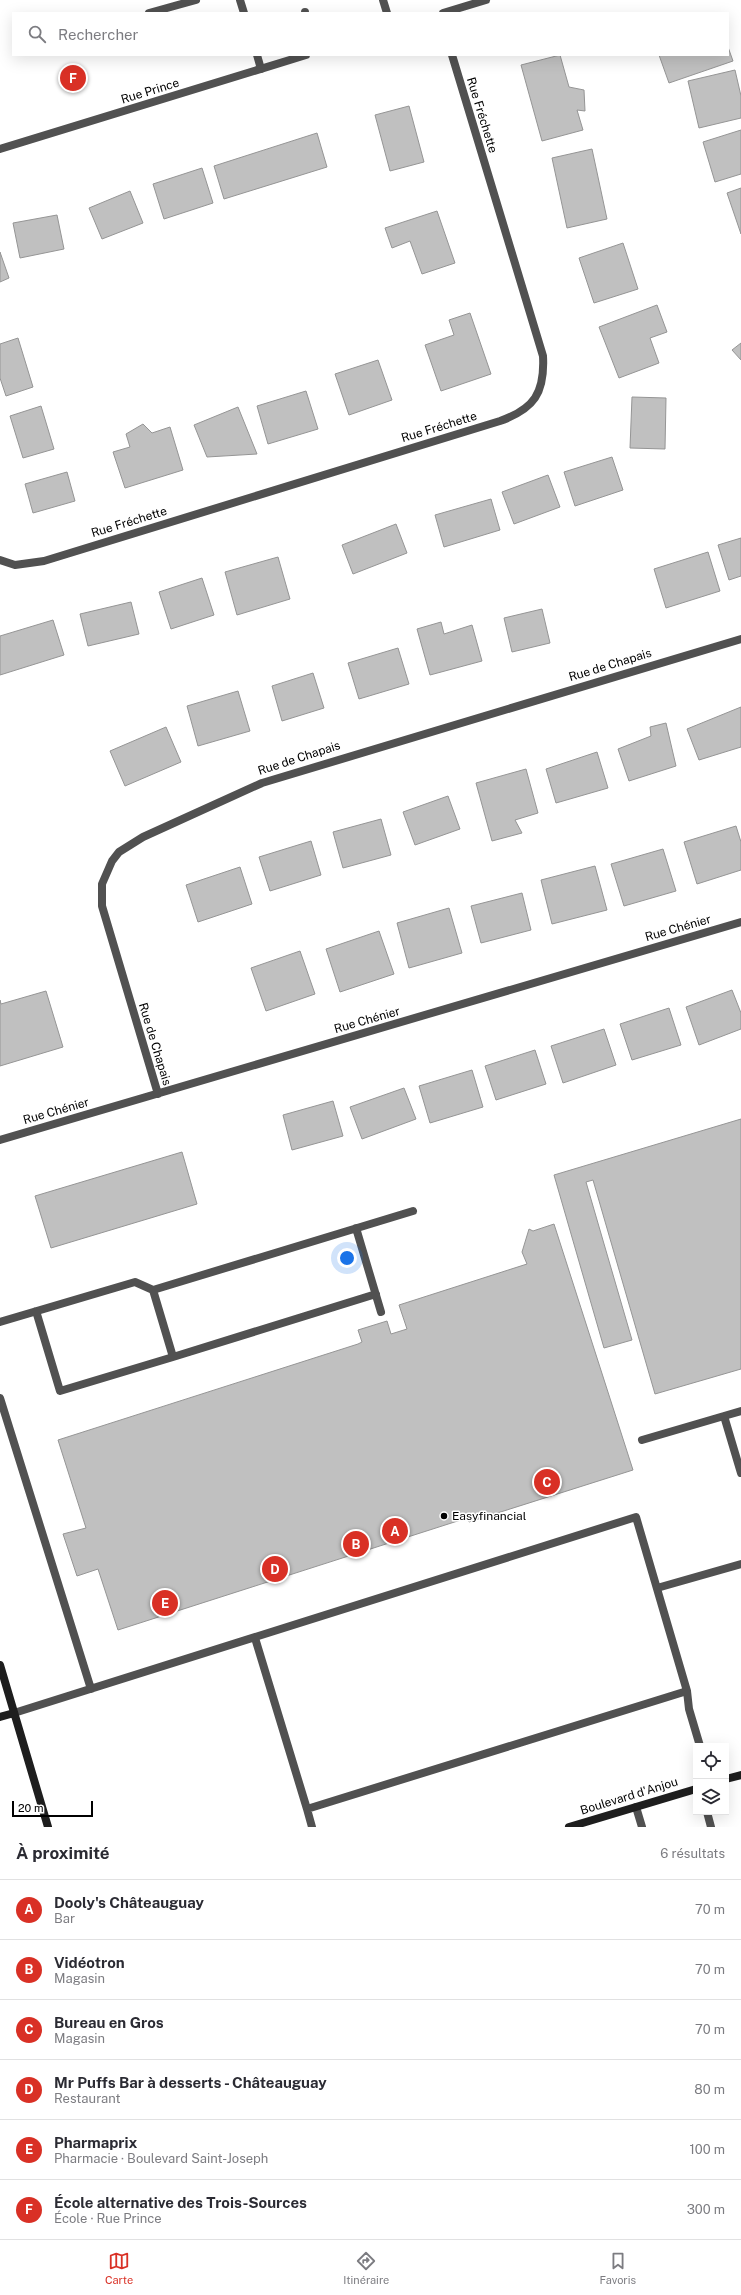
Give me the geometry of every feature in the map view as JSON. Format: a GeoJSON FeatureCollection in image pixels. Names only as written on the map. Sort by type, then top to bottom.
{"type":"FeatureCollection","features":[{"type":"Feature","properties":{"kind":"street"},"geometry":{"type":"LineString","coordinates":[[153,12],[196,0]]}},
{"type":"Feature","properties":{"kind":"street"},"geometry":{"type":"LineString","coordinates":[[240,0],[244,12]]}},
{"type":"Feature","properties":{"kind":"street"},"geometry":{"type":"LineString","coordinates":[[383,0],[387,12]]}},
{"type":"Feature","properties":{"kind":"street"},"geometry":{"type":"LineString","coordinates":[[446,12],[486,0]]}},
{"type":"Feature","properties":{"kind":"street"},"geometry":{"type":"LineString","coordinates":[[257,56],[261,69]]}},
{"type":"Feature","properties":{"kind":"street","name":"Rue Prince"},"geometry":{"type":"LineString","coordinates":[[0,149],[303,56]]}},
{"type":"Feature","properties":{"kind":"street","name":"Rue Fréchette"},"geometry":{"type":"LineString","coordinates":[[0,560],[15,565],[44,561],[500,421],[517,414],[533,403],[542,383],[543,356],[452,56]]}},
{"type":"Feature","properties":{"kind":"street","name":"Rue de Chapais"},"geometry":{"type":"LineString","coordinates":[[158,1094],[102,906],[102,884],[112,861],[119,852],[143,837],[280,776],[741,639]]}},
{"type":"Feature","properties":{"kind":"street","name":"Rue Chénier"},"geometry":{"type":"LineString","coordinates":[[0,1140],[741,922]]}},
{"type":"Feature","properties":{"kind":"street"},"geometry":{"type":"LineString","coordinates":[[0,1322],[135,1282],[153,1290],[413,1211]]}},
{"type":"Feature","properties":{"kind":"street"},"geometry":{"type":"LineString","coordinates":[[356,1228],[381,1312]]}},
{"type":"Feature","properties":{"kind":"street"},"geometry":{"type":"LineString","coordinates":[[153,1290],[173,1357]]}},
{"type":"Feature","properties":{"kind":"street"},"geometry":{"type":"LineString","coordinates":[[36,1311],[60,1391],[376,1294]]}},
{"type":"Feature","properties":{"kind":"street"},"geometry":{"type":"LineString","coordinates":[[0,1398],[91,1689]]}},
{"type":"Feature","properties":{"kind":"street"},"geometry":{"type":"LineString","coordinates":[[642,1440],[741,1410]]}},
{"type":"Feature","properties":{"kind":"street"},"geometry":{"type":"LineString","coordinates":[[724,1416],[741,1473]]}},
{"type":"Feature","properties":{"kind":"street"},"geometry":{"type":"LineString","coordinates":[[0,1717],[636,1517],[687,1691],[689,1710],[699,1743]]}},
{"type":"Feature","properties":{"kind":"street"},"geometry":{"type":"LineString","coordinates":[[657,1588],[741,1564]]}},
{"type":"Feature","properties":{"kind":"street"},"geometry":{"type":"LineString","coordinates":[[255,1638],[312,1827]]}},
{"type":"Feature","properties":{"kind":"street"},"geometry":{"type":"LineString","coordinates":[[0,1665],[48,1827]]}},
{"type":"Feature","properties":{"kind":"street"},"geometry":{"type":"LineString","coordinates":[[307,1809],[687,1691]]}},
{"type":"Feature","properties":{"kind":"street"},"geometry":{"type":"LineString","coordinates":[[729,1779],[741,1775]]}},
{"type":"Feature","properties":{"kind":"street","name":"Boulevard d'Anjou"},"geometry":{"type":"LineString","coordinates":[[569,1827],[580,1825],[693,1789]]}},
{"type":"Feature","properties":{"kind":"street"},"geometry":{"type":"LineString","coordinates":[[636,1807],[642,1827]]}},
{"type":"Feature","properties":{"kind":"street"},"geometry":{"type":"LineString","coordinates":[[708,1815],[711,1827]]}},
{"type":"Feature","properties":{"kind":"building"},"geometry":{"type":"Polygon","coordinates":[[[729,50],[733,61],[669,83],[659,56],[729,56],[729,50]]]}},
{"type":"Feature","properties":{"kind":"building"},"geometry":{"type":"Polygon","coordinates":[[[560,56],[569,87],[584,90],[585,111],[577,110],[583,130],[542,141],[521,65],[560,56]]]}},
{"type":"Feature","properties":{"kind":"building"},"geometry":{"type":"Polygon","coordinates":[[[735,70],[741,96],[741,118],[699,128],[688,81],[735,70]]]}},
{"type":"Feature","properties":{"kind":"building"},"geometry":{"type":"Polygon","coordinates":[[[409,106],[424,162],[390,171],[375,115],[409,106]]]}},
{"type":"Feature","properties":{"kind":"building"},"geometry":{"type":"Polygon","coordinates":[[[741,130],[741,174],[715,182],[703,142],[741,130]]]}},
{"type":"Feature","properties":{"kind":"building"},"geometry":{"type":"Polygon","coordinates":[[[317,133],[327,167],[224,199],[214,166],[317,133]]]}},
{"type":"Feature","properties":{"kind":"building"},"geometry":{"type":"Polygon","coordinates":[[[592,149],[607,219],[567,228],[552,158],[592,149]]]}},
{"type":"Feature","properties":{"kind":"building"},"geometry":{"type":"Polygon","coordinates":[[[202,168],[213,203],[164,219],[153,184],[202,168]]]}},
{"type":"Feature","properties":{"kind":"building"},"geometry":{"type":"Polygon","coordinates":[[[741,188],[741,234],[727,193],[741,188]]]}},
{"type":"Feature","properties":{"kind":"building"},"geometry":{"type":"Polygon","coordinates":[[[130,191],[143,223],[102,239],[89,208],[130,191]]]}},
{"type":"Feature","properties":{"kind":"building"},"geometry":{"type":"Polygon","coordinates":[[[437,211],[455,263],[422,274],[410,241],[392,248],[385,228],[437,211]]]}},
{"type":"Feature","properties":{"kind":"building"},"geometry":{"type":"Polygon","coordinates":[[[57,215],[64,249],[20,258],[13,223],[57,215]]]}},
{"type":"Feature","properties":{"kind":"building"},"geometry":{"type":"Polygon","coordinates":[[[623,243],[638,289],[594,303],[579,258],[623,243]]]}},
{"type":"Feature","properties":{"kind":"building"},"geometry":{"type":"Polygon","coordinates":[[[0,252],[9,278],[0,282],[0,252]]]}},
{"type":"Feature","properties":{"kind":"building"},"geometry":{"type":"Polygon","coordinates":[[[657,305],[667,332],[650,338],[659,363],[619,378],[599,327],[657,305]]]}},
{"type":"Feature","properties":{"kind":"building"},"geometry":{"type":"Polygon","coordinates":[[[470,313],[491,374],[441,391],[425,345],[454,335],[449,320],[470,313]]]}},
{"type":"Feature","properties":{"kind":"building"},"geometry":{"type":"Polygon","coordinates":[[[18,338],[33,387],[6,396],[0,378],[0,344],[18,338]]]}},
{"type":"Feature","properties":{"kind":"building"},"geometry":{"type":"Polygon","coordinates":[[[741,343],[741,360],[732,350],[741,343]]]}},
{"type":"Feature","properties":{"kind":"building"},"geometry":{"type":"Polygon","coordinates":[[[378,360],[392,400],[349,415],[335,374],[378,360]]]}},
{"type":"Feature","properties":{"kind":"building"},"geometry":{"type":"Polygon","coordinates":[[[306,391],[318,429],[268,444],[257,406],[306,391]]]}},
{"type":"Feature","properties":{"kind":"building"},"geometry":{"type":"Polygon","coordinates":[[[632,397],[666,398],[665,449],[630,448],[632,397]]]}},
{"type":"Feature","properties":{"kind":"building"},"geometry":{"type":"Polygon","coordinates":[[[41,406],[54,449],[23,458],[10,416],[41,406]]]}},
{"type":"Feature","properties":{"kind":"building"},"geometry":{"type":"Polygon","coordinates":[[[238,407],[257,454],[207,457],[194,425],[238,407]]]}},
{"type":"Feature","properties":{"kind":"building"},"geometry":{"type":"Polygon","coordinates":[[[143,424],[152,433],[170,427],[183,470],[125,488],[113,452],[130,447],[126,434],[143,424]]]}},
{"type":"Feature","properties":{"kind":"building"},"geometry":{"type":"Polygon","coordinates":[[[612,457],[623,490],[575,506],[564,472],[612,457]]]}},
{"type":"Feature","properties":{"kind":"building"},"geometry":{"type":"Polygon","coordinates":[[[67,472],[75,501],[33,513],[25,484],[67,472]]]}},
{"type":"Feature","properties":{"kind":"building"},"geometry":{"type":"Polygon","coordinates":[[[548,475],[560,507],[514,524],[502,492],[548,475]]]}},
{"type":"Feature","properties":{"kind":"building"},"geometry":{"type":"Polygon","coordinates":[[[491,499],[500,530],[444,547],[435,515],[491,499]]]}},
{"type":"Feature","properties":{"kind":"building"},"geometry":{"type":"Polygon","coordinates":[[[396,524],[407,553],[353,574],[342,545],[396,524]]]}},
{"type":"Feature","properties":{"kind":"building"},"geometry":{"type":"Polygon","coordinates":[[[741,538],[741,576],[729,580],[718,545],[741,538]]]}},
{"type":"Feature","properties":{"kind":"building"},"geometry":{"type":"Polygon","coordinates":[[[708,552],[720,591],[666,608],[654,569],[708,552]]]}},
{"type":"Feature","properties":{"kind":"building"},"geometry":{"type":"Polygon","coordinates":[[[278,557],[290,599],[237,615],[225,572],[278,557]]]}},
{"type":"Feature","properties":{"kind":"building"},"geometry":{"type":"Polygon","coordinates":[[[202,578],[214,615],[171,629],[159,592],[202,578]]]}},
{"type":"Feature","properties":{"kind":"building"},"geometry":{"type":"Polygon","coordinates":[[[131,602],[139,634],[88,646],[80,614],[131,602]]]}},
{"type":"Feature","properties":{"kind":"building"},"geometry":{"type":"Polygon","coordinates":[[[542,609],[550,643],[512,652],[504,618],[542,609]]]}},
{"type":"Feature","properties":{"kind":"building"},"geometry":{"type":"Polygon","coordinates":[[[53,620],[64,655],[0,675],[0,636],[53,620]]]}},
{"type":"Feature","properties":{"kind":"building"},"geometry":{"type":"Polygon","coordinates":[[[441,622],[444,634],[472,625],[482,661],[430,675],[417,629],[441,622]]]}},
{"type":"Feature","properties":{"kind":"building"},"geometry":{"type":"Polygon","coordinates":[[[398,648],[409,684],[359,699],[348,663],[398,648]]]}},
{"type":"Feature","properties":{"kind":"building"},"geometry":{"type":"Polygon","coordinates":[[[313,673],[324,708],[282,721],[272,686],[313,673]]]}},
{"type":"Feature","properties":{"kind":"building"},"geometry":{"type":"Polygon","coordinates":[[[238,691],[250,731],[198,746],[187,706],[238,691]]]}},
{"type":"Feature","properties":{"kind":"building"},"geometry":{"type":"Polygon","coordinates":[[[741,707],[741,747],[699,760],[687,729],[741,707]]]}},
{"type":"Feature","properties":{"kind":"building"},"geometry":{"type":"Polygon","coordinates":[[[666,723],[676,766],[629,781],[618,749],[651,736],[650,727],[666,723]]]}},
{"type":"Feature","properties":{"kind":"building"},"geometry":{"type":"Polygon","coordinates":[[[166,727],[181,762],[125,786],[110,751],[166,727]]]}},
{"type":"Feature","properties":{"kind":"building"},"geometry":{"type":"Polygon","coordinates":[[[597,752],[608,788],[556,803],[546,769],[597,752]]]}},
{"type":"Feature","properties":{"kind":"building"},"geometry":{"type":"Polygon","coordinates":[[[526,769],[538,813],[515,820],[522,833],[492,841],[476,783],[526,769]]]}},
{"type":"Feature","properties":{"kind":"building"},"geometry":{"type":"Polygon","coordinates":[[[448,796],[460,829],[415,845],[403,812],[448,796]]]}},
{"type":"Feature","properties":{"kind":"building"},"geometry":{"type":"Polygon","coordinates":[[[381,819],[391,855],[343,868],[333,832],[381,819]]]}},
{"type":"Feature","properties":{"kind":"building"},"geometry":{"type":"Polygon","coordinates":[[[736,826],[741,842],[741,870],[697,884],[684,842],[736,826]]]}},
{"type":"Feature","properties":{"kind":"building"},"geometry":{"type":"Polygon","coordinates":[[[311,841],[321,875],[270,891],[259,857],[311,841]]]}},
{"type":"Feature","properties":{"kind":"building"},"geometry":{"type":"Polygon","coordinates":[[[663,849],[676,891],[624,906],[611,864],[663,849]]]}},
{"type":"Feature","properties":{"kind":"building"},"geometry":{"type":"Polygon","coordinates":[[[595,866],[607,910],[552,924],[541,880],[595,866]]]}},
{"type":"Feature","properties":{"kind":"building"},"geometry":{"type":"Polygon","coordinates":[[[240,867],[252,904],[198,922],[186,885],[240,867]]]}},
{"type":"Feature","properties":{"kind":"building"},"geometry":{"type":"Polygon","coordinates":[[[522,893],[531,930],[481,943],[471,906],[522,893]]]}},
{"type":"Feature","properties":{"kind":"building"},"geometry":{"type":"Polygon","coordinates":[[[449,908],[462,953],[409,968],[397,923],[449,908]]]}},
{"type":"Feature","properties":{"kind":"building"},"geometry":{"type":"Polygon","coordinates":[[[379,931],[394,974],[340,992],[326,949],[379,931]]]}},
{"type":"Feature","properties":{"kind":"building"},"geometry":{"type":"Polygon","coordinates":[[[300,951],[315,994],[266,1011],[251,968],[300,951]]]}},
{"type":"Feature","properties":{"kind":"building"},"geometry":{"type":"Polygon","coordinates":[[[732,990],[741,1013],[741,1029],[699,1045],[686,1007],[732,990]]]}},
{"type":"Feature","properties":{"kind":"building"},"geometry":{"type":"Polygon","coordinates":[[[46,991],[63,1047],[0,1066],[0,1000],[1,1004],[46,991]]]}},
{"type":"Feature","properties":{"kind":"building"},"geometry":{"type":"Polygon","coordinates":[[[669,1008],[681,1045],[632,1060],[620,1024],[669,1008]]]}},
{"type":"Feature","properties":{"kind":"building"},"geometry":{"type":"Polygon","coordinates":[[[604,1029],[616,1065],[563,1083],[551,1046],[604,1029]]]}},
{"type":"Feature","properties":{"kind":"building"},"geometry":{"type":"Polygon","coordinates":[[[535,1050],[546,1084],[496,1100],[485,1066],[535,1050]]]}},
{"type":"Feature","properties":{"kind":"building"},"geometry":{"type":"Polygon","coordinates":[[[472,1070],[483,1107],[430,1123],[419,1086],[472,1070]]]}},
{"type":"Feature","properties":{"kind":"building"},"geometry":{"type":"Polygon","coordinates":[[[404,1088],[416,1119],[362,1139],[350,1107],[404,1088]]]}},
{"type":"Feature","properties":{"kind":"building"},"geometry":{"type":"Polygon","coordinates":[[[333,1101],[343,1136],[292,1150],[283,1115],[333,1101]]]}},
{"type":"Feature","properties":{"kind":"building"},"geometry":{"type":"Polygon","coordinates":[[[741,1119],[741,1369],[655,1394],[593,1180],[586,1182],[632,1340],[604,1348],[554,1175],[741,1119]]]}},
{"type":"Feature","properties":{"kind":"building"},"geometry":{"type":"Polygon","coordinates":[[[182,1152],[197,1204],[51,1248],[35,1196],[182,1152]]]}},
{"type":"Feature","properties":{"kind":"building"},"geometry":{"type":"Polygon","coordinates":[[[554,1224],[633,1470],[469,1522],[467,1518],[118,1630],[98,1569],[77,1576],[63,1534],[86,1528],[58,1440],[358,1344],[362,1342],[358,1330],[387,1321],[391,1334],[407,1329],[399,1305],[527,1264],[522,1252],[529,1229],[533,1231],[554,1224]]]}},
{"type":"Feature","properties":{"kind":"place","name":"École alternative des Trois-Sources"},"geometry":{"type":"Point","coordinates":[73,78]}},
{"type":"Feature","properties":{"kind":"place","name":"Bureau en Gros"},"geometry":{"type":"Point","coordinates":[547,1482]}},
{"type":"Feature","properties":{"kind":"place","name":"Easyfinancial"},"geometry":{"type":"Point","coordinates":[444,1516]}},
{"type":"Feature","properties":{"kind":"place","name":"Dooly's Châteauguay"},"geometry":{"type":"Point","coordinates":[395,1531]}},
{"type":"Feature","properties":{"kind":"place","name":"Vidéotron"},"geometry":{"type":"Point","coordinates":[356,1544]}},
{"type":"Feature","properties":{"kind":"place","name":"Mr Puffs Bar à desserts - Châteauguay"},"geometry":{"type":"Point","coordinates":[275,1569]}},
{"type":"Feature","properties":{"kind":"place","name":"Pharmaprix"},"geometry":{"type":"Point","coordinates":[165,1603]}}]}
